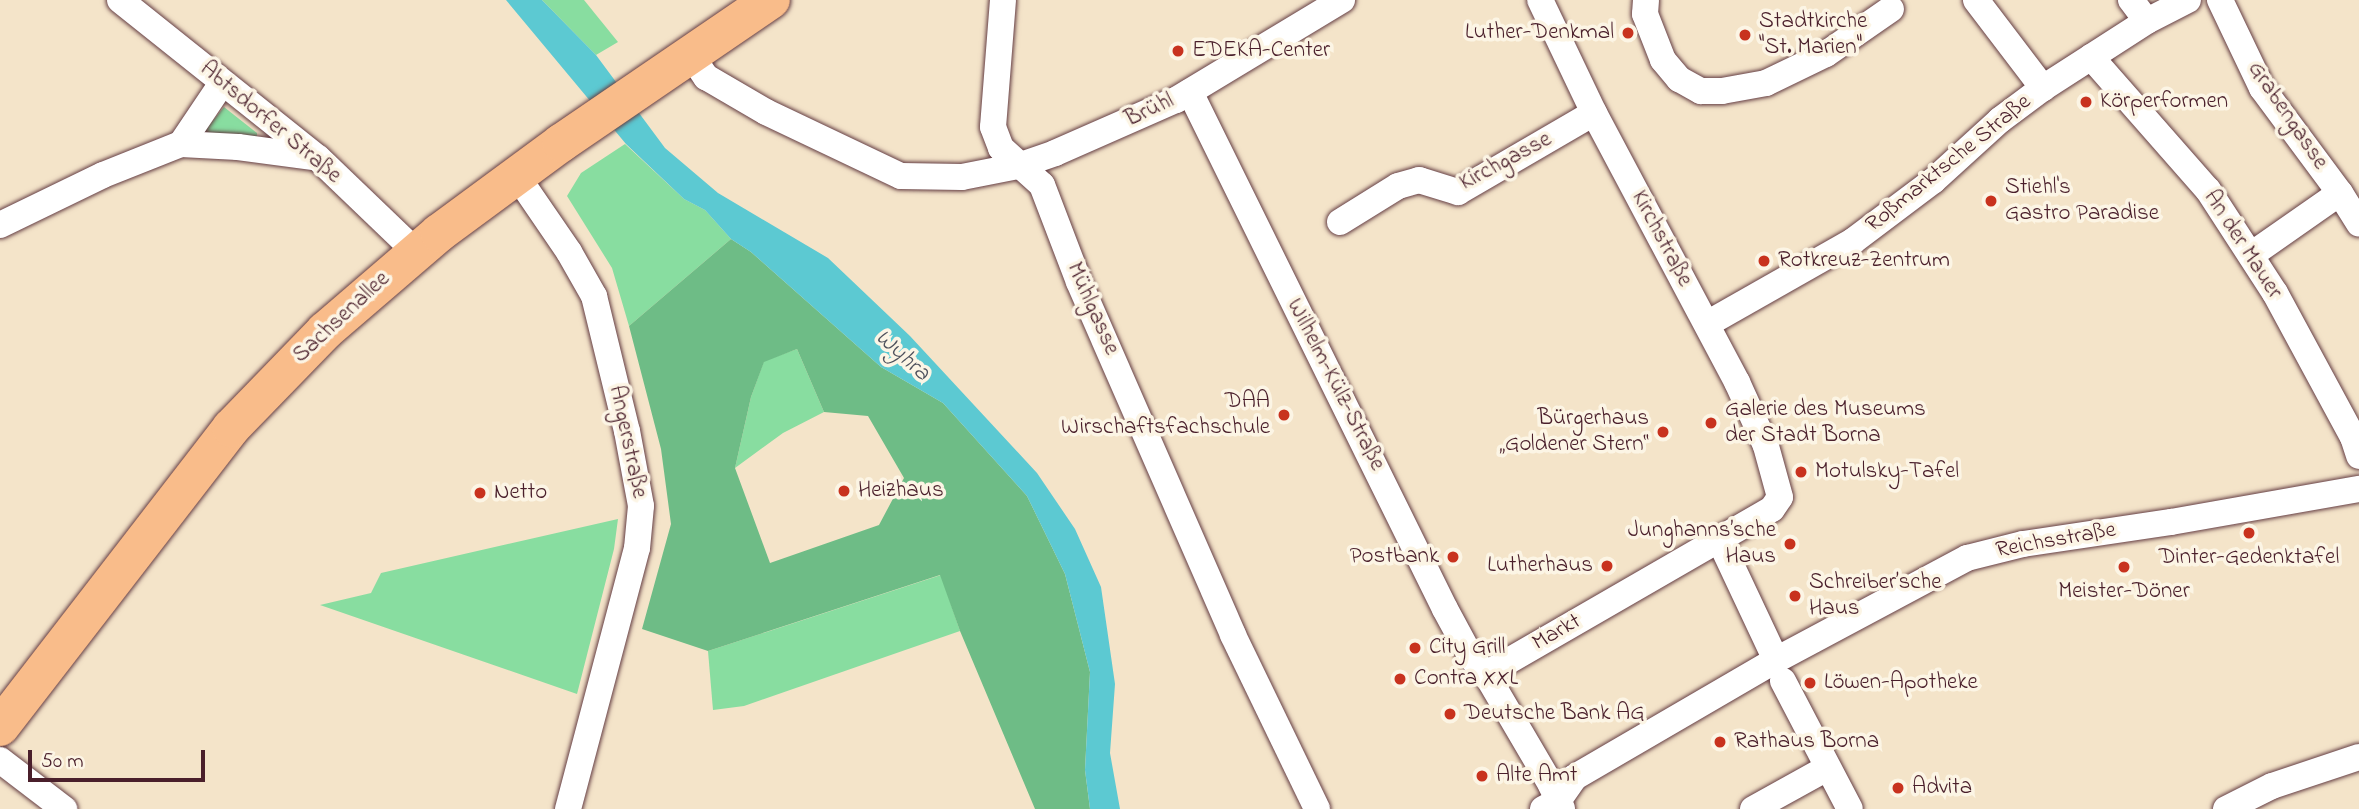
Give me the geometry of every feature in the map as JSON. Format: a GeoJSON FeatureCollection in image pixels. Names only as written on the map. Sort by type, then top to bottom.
{"type":"FeatureCollection","features":[{"type":"Feature","properties":{"kind":"main road","name":"Sachsenallee"},"geometry":{"type":"LineString","coordinates":[[0,727],[231,428],[325,331],[415,251],[561,143],[771,0]]}},
{"type":"Feature","properties":{"kind":"street","name":"Abtsdorfer Straße"},"geometry":{"type":"LineString","coordinates":[[120,0],[318,158],[415,251]]}},
{"type":"Feature","properties":{"kind":"street","name":"Mühlgasse"},"geometry":{"type":"LineString","coordinates":[[1003,0],[993,127],[1001,148],[1042,185],[1079,282],[1233,635],[1317,809]]}},
{"type":"Feature","properties":{"kind":"street","name":"Brühl"},"geometry":{"type":"LineString","coordinates":[[691,55],[706,77],[766,112],[901,176],[962,177],[1018,166],[1131,121],[1190,92],[1214,75],[1342,0]]}},
{"type":"Feature","properties":{"kind":"street","name":"Kirchstraße"},"geometry":{"type":"LineString","coordinates":[[1540,0],[1594,113],[1707,324],[1752,415],[1777,480]]}},
{"type":"Feature","properties":{"kind":"street"},"geometry":{"type":"LineString","coordinates":[[1646,0],[1648,24],[1662,60],[1679,79],[1701,91],[1723,91],[1766,83],[1826,54],[1894,3]]}},
{"type":"Feature","properties":{"kind":"street"},"geometry":{"type":"LineString","coordinates":[[1976,0],[2043,88]]}},
{"type":"Feature","properties":{"kind":"street","name":"Roßmarktsche Straße"},"geometry":{"type":"LineString","coordinates":[[1707,324],[1853,241],[1933,181],[2000,120],[2091,57],[2139,11],[2188,0]]}},
{"type":"Feature","properties":{"kind":"street","name":"Grabengasse"},"geometry":{"type":"LineString","coordinates":[[2220,0],[2262,88],[2340,193],[2359,224]]}},
{"type":"Feature","properties":{"kind":"street","name":"An der Mauer"},"geometry":{"type":"LineString","coordinates":[[2091,57],[2208,190],[2292,324],[2353,437],[2359,456]]}},
{"type":"Feature","properties":{"kind":"street"},"geometry":{"type":"LineString","coordinates":[[181,144],[222,83]]}},
{"type":"Feature","properties":{"kind":"street","name":"Wilhelm-Külz-Straße"},"geometry":{"type":"LineString","coordinates":[[1190,92],[1445,609],[1471,657],[1486,674]]}},
{"type":"Feature","properties":{"kind":"street","name":"Kirchgasse"},"geometry":{"type":"LineString","coordinates":[[1340,222],[1398,186],[1419,180],[1458,192],[1594,113]]}},
{"type":"Feature","properties":{"kind":"street"},"geometry":{"type":"LineString","coordinates":[[0,225],[103,175],[181,144],[238,147],[318,158]]}},
{"type":"Feature","properties":{"kind":"street","name":"Angerstraße"},"geometry":{"type":"LineString","coordinates":[[517,176],[569,252],[594,296],[627,431],[641,506],[634,561],[568,809]]}},
{"type":"Feature","properties":{"kind":"street","name":"Grabengasse"},"geometry":{"type":"LineString","coordinates":[[2251,255],[2340,193]]}},
{"type":"Feature","properties":{"kind":"street","name":"Markt"},"geometry":{"type":"LineString","coordinates":[[1486,674],[1772,509],[1780,497],[1777,480]]}},
{"type":"Feature","properties":{"kind":"street","name":"Reichsstraße"},"geometry":{"type":"LineString","coordinates":[[1780,671],[1967,558],[2023,544],[2171,522],[2359,489]]}},
{"type":"Feature","properties":{"kind":"street"},"geometry":{"type":"LineString","coordinates":[[1719,539],[1827,768],[1850,809]]}},
{"type":"Feature","properties":{"kind":"street"},"geometry":{"type":"LineString","coordinates":[[1486,674],[1554,806],[1574,777],[1780,671]]}},
{"type":"Feature","properties":{"kind":"street"},"geometry":{"type":"LineString","coordinates":[[2226,809],[2273,786],[2359,757]]}},
{"type":"Feature","properties":{"kind":"street"},"geometry":{"type":"LineString","coordinates":[[0,760],[64,809]]}},
{"type":"Feature","properties":{"kind":"street"},"geometry":{"type":"LineString","coordinates":[[1753,809],[1827,768]]}},
{"type":"Feature","properties":{"kind":"green space"},"geometry":{"type":"Polygon","coordinates":[[[542,0],[584,0],[618,42],[596,55],[542,0]]]}},
{"type":"Feature","properties":{"kind":"green space"},"geometry":{"type":"Polygon","coordinates":[[[224,107],[257,133],[257,139],[203,133],[224,107]]]}},
{"type":"Feature","properties":{"kind":"green space"},"geometry":{"type":"Polygon","coordinates":[[[625,144],[684,199],[705,210],[731,239],[629,326],[612,268],[567,196],[581,173],[625,144]]]}},
{"type":"Feature","properties":{"kind":"green space"},"geometry":{"type":"Polygon","coordinates":[[[731,239],[751,252],[881,367],[943,403],[1027,496],[1065,574],[1090,672],[1085,770],[1090,809],[1035,809],[960,631],[940,575],[708,651],[642,629],[671,524],[661,449],[629,326],[731,239]],[[797,349],[764,362],[751,397],[735,468],[770,563],[879,525],[904,478],[868,416],[824,412],[797,349]]]}},
{"type":"Feature","properties":{"kind":"green space"},"geometry":{"type":"Polygon","coordinates":[[[797,349],[824,412],[783,433],[735,468],[751,397],[764,361],[797,349]]]}},
{"type":"Feature","properties":{"kind":"green space"},"geometry":{"type":"Polygon","coordinates":[[[618,519],[614,549],[577,694],[320,605],[371,593],[381,573],[618,519]]]}},
{"type":"Feature","properties":{"kind":"green space"},"geometry":{"type":"Polygon","coordinates":[[[941,575],[960,631],[744,706],[713,710],[708,651],[941,575]]]}},
{"type":"Feature","properties":{"kind":"water","name":"Wyhra"},"geometry":{"type":"Polygon","coordinates":[[[506,0],[542,0],[596,55],[665,148],[718,193],[828,258],[910,336],[1037,473],[1075,529],[1101,587],[1115,684],[1110,753],[1120,809],[1090,809],[1085,770],[1090,672],[1065,574],[1027,496],[943,403],[881,367],[751,252],[731,239],[705,210],[684,199],[626,144],[506,0]]]}},
{"type":"Feature","properties":{"kind":"place","name":"Luther-Denkmal"},"geometry":{"type":"Point","coordinates":[1628,33]}},
{"type":"Feature","properties":{"kind":"place","name":"Stadtkirche \"St. Marien\""},"geometry":{"type":"Point","coordinates":[1745,35]}},
{"type":"Feature","properties":{"kind":"place","name":"EDEKA-Center"},"geometry":{"type":"Point","coordinates":[1178,51]}},
{"type":"Feature","properties":{"kind":"place","name":"Körperformen"},"geometry":{"type":"Point","coordinates":[2086,102]}},
{"type":"Feature","properties":{"kind":"place","name":"Stiehl's Gastro Paradise"},"geometry":{"type":"Point","coordinates":[1991,201]}},
{"type":"Feature","properties":{"kind":"place","name":"Rotkreuz-Zentrum"},"geometry":{"type":"Point","coordinates":[1764,261]}},
{"type":"Feature","properties":{"kind":"place","name":"DAA Wirschaftsfachschule"},"geometry":{"type":"Point","coordinates":[1284,415]}},
{"type":"Feature","properties":{"kind":"place","name":"Galerie des Museums der Stadt Borna"},"geometry":{"type":"Point","coordinates":[1711,423]}},
{"type":"Feature","properties":{"kind":"place","name":"Bürgerhaus „Goldener Stern“"},"geometry":{"type":"Point","coordinates":[1663,432]}},
{"type":"Feature","properties":{"kind":"place","name":"Motulsky-Tafel"},"geometry":{"type":"Point","coordinates":[1801,472]}},
{"type":"Feature","properties":{"kind":"place","name":"Heizhaus"},"geometry":{"type":"Point","coordinates":[844,491]}},
{"type":"Feature","properties":{"kind":"place","name":"Netto"},"geometry":{"type":"Point","coordinates":[480,493]}},
{"type":"Feature","properties":{"kind":"place","name":"Dinter-Gedenktafel"},"geometry":{"type":"Point","coordinates":[2249,533]}},
{"type":"Feature","properties":{"kind":"place","name":"Junghanns’sche Haus"},"geometry":{"type":"Point","coordinates":[1790,544]}},
{"type":"Feature","properties":{"kind":"place","name":"Postbank"},"geometry":{"type":"Point","coordinates":[1453,557]}},
{"type":"Feature","properties":{"kind":"place","name":"Lutherhaus"},"geometry":{"type":"Point","coordinates":[1607,566]}},
{"type":"Feature","properties":{"kind":"place","name":"Meister-Döner"},"geometry":{"type":"Point","coordinates":[2124,567]}},
{"type":"Feature","properties":{"kind":"place","name":"Schreiber’sche Haus"},"geometry":{"type":"Point","coordinates":[1795,596]}},
{"type":"Feature","properties":{"kind":"place","name":"City Grill"},"geometry":{"type":"Point","coordinates":[1415,648]}},
{"type":"Feature","properties":{"kind":"place","name":"Contra XXL"},"geometry":{"type":"Point","coordinates":[1400,679]}},
{"type":"Feature","properties":{"kind":"place","name":"Löwen-Apotheke"},"geometry":{"type":"Point","coordinates":[1810,683]}},
{"type":"Feature","properties":{"kind":"place","name":"Deutsche Bank AG"},"geometry":{"type":"Point","coordinates":[1450,714]}},
{"type":"Feature","properties":{"kind":"place","name":"Rathaus Borna"},"geometry":{"type":"Point","coordinates":[1720,742]}},
{"type":"Feature","properties":{"kind":"place","name":"Alte Amt"},"geometry":{"type":"Point","coordinates":[1482,776]}},
{"type":"Feature","properties":{"kind":"place","name":"Advita"},"geometry":{"type":"Point","coordinates":[1898,788]}}]}
